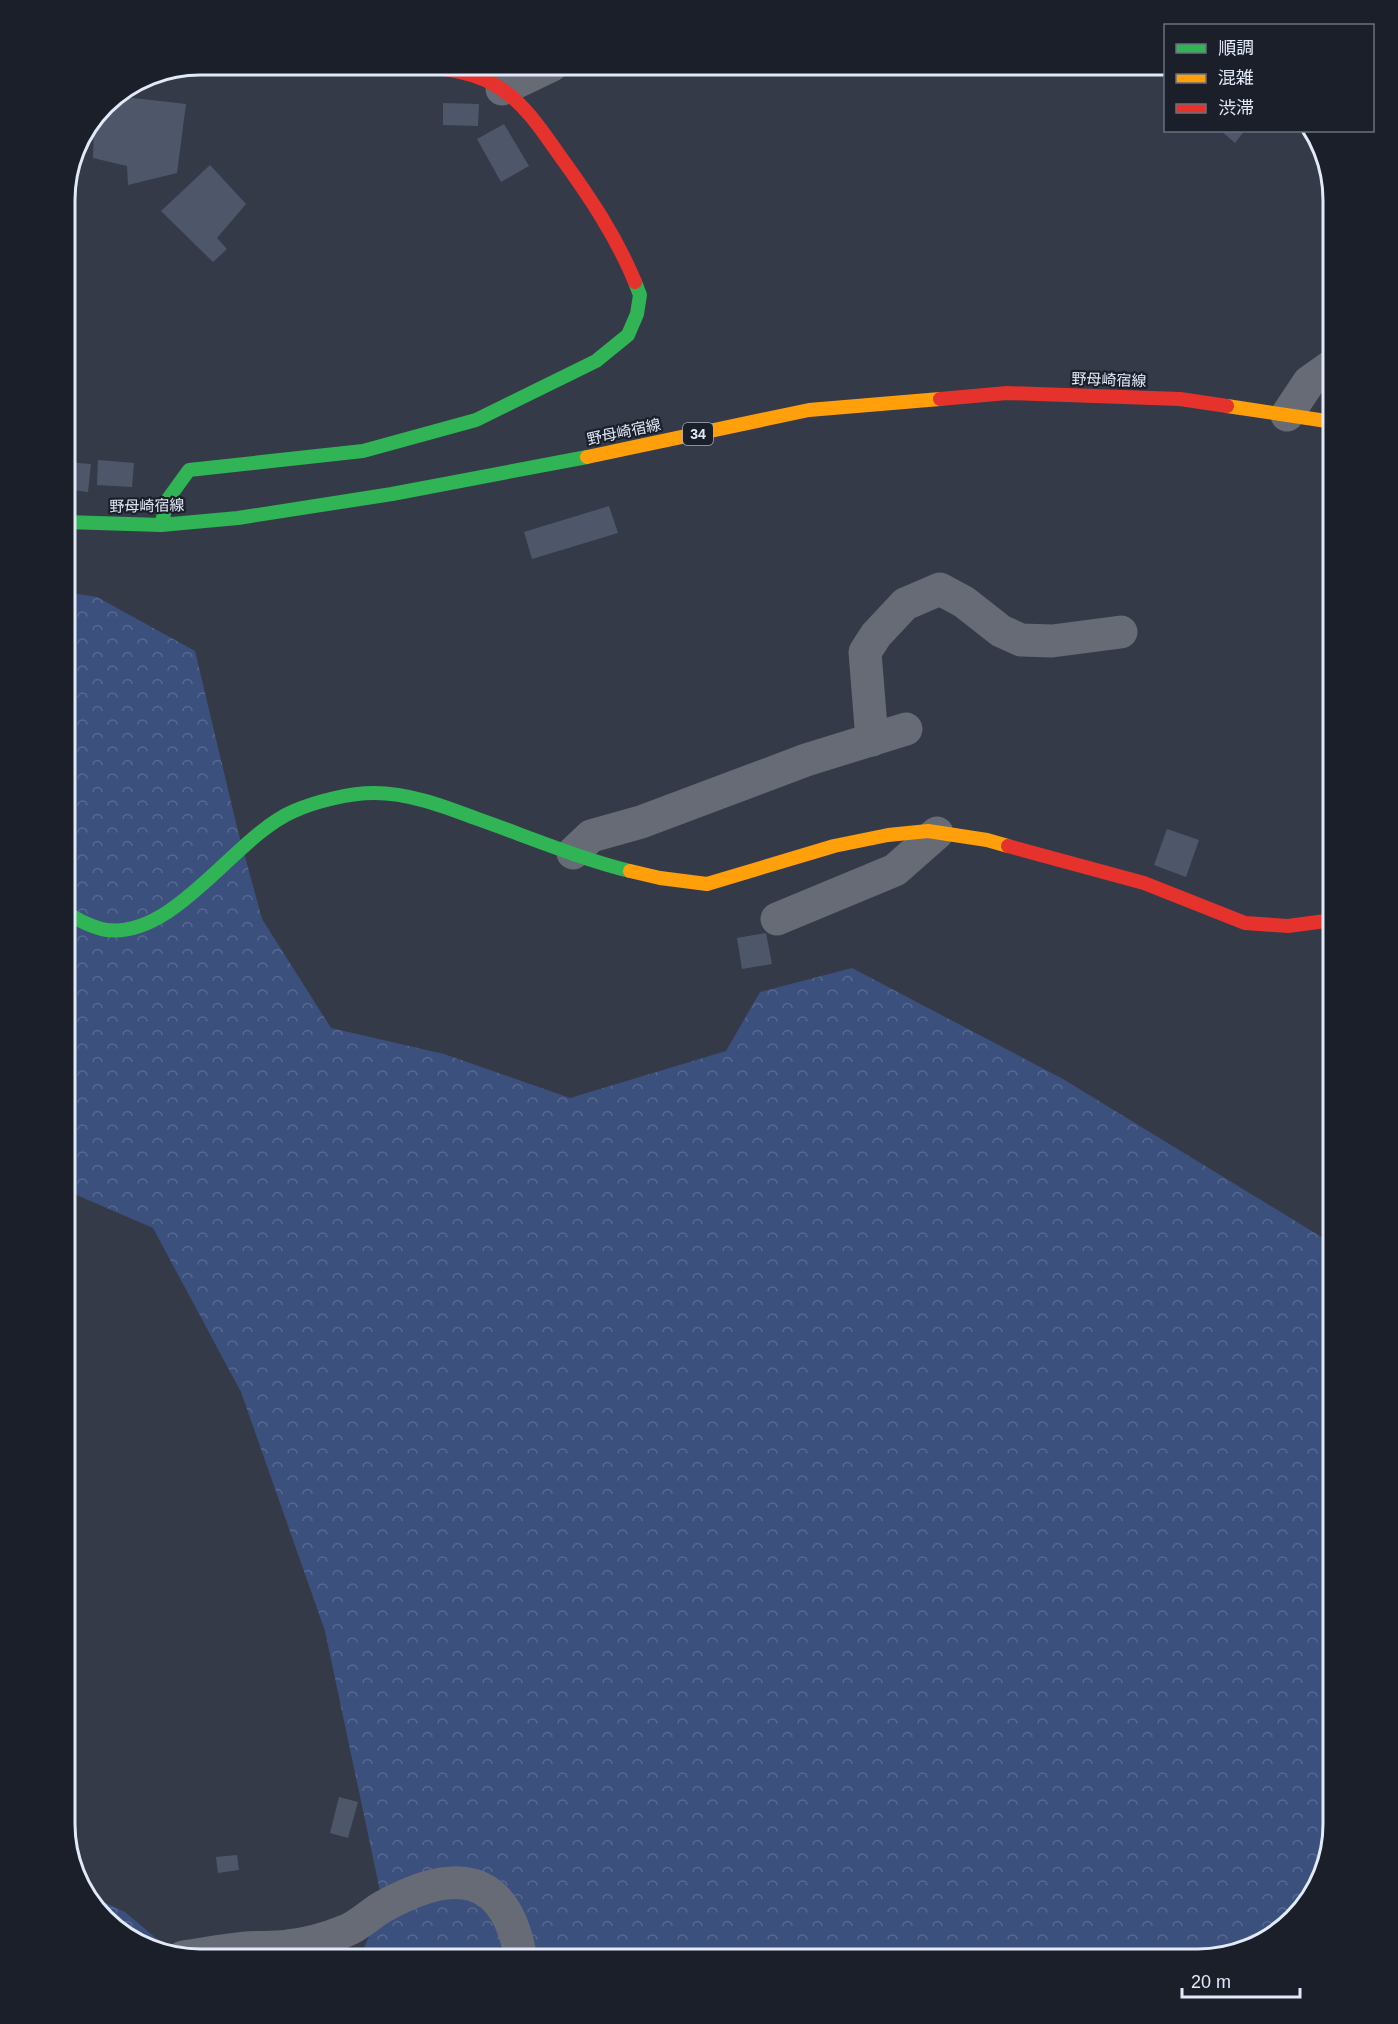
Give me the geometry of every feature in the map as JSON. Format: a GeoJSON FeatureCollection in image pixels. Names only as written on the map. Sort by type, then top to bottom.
{"type":"FeatureCollection","features":[{"type":"Feature","properties":{"kind":"street"},"geometry":{"type":"LineString","coordinates":[[161,525],[168,499],[189,470],[363,451],[476,420],[596,361],[628,335],[637,314],[640,295],[624,255],[595,204],[533,118],[502,89],[472,75]]}},
{"type":"Feature","properties":{"kind":"street"},"geometry":{"type":"LineString","coordinates":[[502,89],[531,75]]}},
{"type":"Feature","properties":{"kind":"street"},"geometry":{"type":"LineString","coordinates":[[1287,415],[1309,382],[1323,372]]}},
{"type":"Feature","properties":{"kind":"street","name":"野母崎宿線"},"geometry":{"type":"LineString","coordinates":[[75,522],[161,525],[238,518],[547,466],[809,410],[1007,393],[1180,399],[1323,420]]}},
{"type":"Feature","properties":{"kind":"street"},"geometry":{"type":"LineString","coordinates":[[872,740],[865,652],[876,635],[905,604],[940,589],[964,602],[1001,631],[1021,640],[1052,641],[1121,632]]}},
{"type":"Feature","properties":{"kind":"street"},"geometry":{"type":"LineString","coordinates":[[573,853],[591,836],[641,822],[806,760],[906,729]]}},
{"type":"Feature","properties":{"kind":"street"},"geometry":{"type":"LineString","coordinates":[[75,918],[106,930],[129,929],[159,918],[262,831],[293,811],[330,799],[374,793],[428,801],[615,867],[660,878],[707,884],[834,846],[888,835],[928,831],[987,840],[1144,883],[1245,924],[1288,926],[1323,921]]}},
{"type":"Feature","properties":{"kind":"street"},"geometry":{"type":"LineString","coordinates":[[777,918],[895,870],[937,833]]}},
{"type":"Feature","properties":{"kind":"street"},"geometry":{"type":"LineString","coordinates":[[238,1949],[288,1946],[348,1930],[382,1907],[416,1890],[445,1882],[470,1883],[490,1895],[507,1912],[515,1930],[519,1949]]}},
{"type":"Feature","properties":{"kind":"green space"},"geometry":{"type":"Polygon","coordinates":[[[75,594],[97,597],[195,651],[237,827],[262,919],[331,1028],[444,1054],[570,1098],[726,1051],[760,992],[852,968],[1063,1079],[1323,1238],[1323,1824],[1319,1857],[1306,1887],[1286,1912],[1261,1932],[1246,1940],[1214,1948],[363,1949],[383,1905],[325,1631],[241,1392],[153,1228],[75,1194],[75,594]]]}},
{"type":"Feature","properties":{"kind":"green space"},"geometry":{"type":"Polygon","coordinates":[[[102,1902],[125,1912],[162,1943],[137,1932],[124,1923],[102,1902]]]}},
{"type":"Feature","properties":{"kind":"building"},"geometry":{"type":"Polygon","coordinates":[[[128,97],[186,104],[177,173],[128,185],[127,166],[93,158],[94,134],[96,130],[128,97]]]}},
{"type":"Feature","properties":{"kind":"building"},"geometry":{"type":"Polygon","coordinates":[[[443,103],[479,104],[478,126],[443,125],[443,103]]]}},
{"type":"Feature","properties":{"kind":"building"},"geometry":{"type":"Polygon","coordinates":[[[504,124],[529,166],[501,182],[477,139],[504,124]]]}},
{"type":"Feature","properties":{"kind":"building"},"geometry":{"type":"Polygon","coordinates":[[[1222,132],[1243,132],[1235,143],[1222,132]]]}},
{"type":"Feature","properties":{"kind":"building"},"geometry":{"type":"Polygon","coordinates":[[[210,165],[246,204],[217,238],[227,249],[213,262],[161,211],[210,165]]]}},
{"type":"Feature","properties":{"kind":"building"},"geometry":{"type":"Polygon","coordinates":[[[98,460],[134,463],[132,487],[97,485],[98,460]]]}},
{"type":"Feature","properties":{"kind":"building"},"geometry":{"type":"Polygon","coordinates":[[[75,463],[91,464],[88,492],[75,490],[75,463]]]}},
{"type":"Feature","properties":{"kind":"building"},"geometry":{"type":"Polygon","coordinates":[[[609,506],[618,533],[532,559],[524,532],[609,506]]]}},
{"type":"Feature","properties":{"kind":"building"},"geometry":{"type":"Polygon","coordinates":[[[1167,829],[1199,840],[1186,877],[1154,865],[1167,829]]]}},
{"type":"Feature","properties":{"kind":"building"},"geometry":{"type":"Polygon","coordinates":[[[766,933],[772,964],[742,969],[737,938],[766,933]]]}},
{"type":"Feature","properties":{"kind":"building"},"geometry":{"type":"Polygon","coordinates":[[[339,1797],[358,1802],[348,1838],[330,1833],[339,1797]]]}},
{"type":"Feature","properties":{"kind":"building"},"geometry":{"type":"Polygon","coordinates":[[[237,1855],[239,1870],[218,1873],[216,1857],[237,1855]]]}},
{"type":"Feature","properties":{"kind":"traffic: fast"},"geometry":{"type":"LineString","coordinates":[[161,525],[168,499],[189,470],[363,451],[476,420],[596,361],[628,335],[637,314],[640,295],[635,282]]}},
{"type":"Feature","properties":{"kind":"traffic: fast"},"geometry":{"type":"LineString","coordinates":[[75,522],[161,525],[238,518],[392,494],[587,457]]}},
{"type":"Feature","properties":{"kind":"traffic: fast"},"geometry":{"type":"LineString","coordinates":[[75,918],[107,930],[132,928],[157,918],[181,902],[272,824],[294,811],[313,804],[365,793],[400,795],[426,801],[630,871]]}},
{"type":"Feature","properties":{"kind":"traffic: slow"},"geometry":{"type":"LineString","coordinates":[[587,457],[809,410],[940,399]]}},
{"type":"Feature","properties":{"kind":"traffic: slow"},"geometry":{"type":"LineString","coordinates":[[1227,406],[1323,420]]}},
{"type":"Feature","properties":{"kind":"traffic: slow"},"geometry":{"type":"LineString","coordinates":[[630,871],[660,878],[707,884],[834,846],[888,835],[928,831],[987,840],[1008,846]]}},
{"type":"Feature","properties":{"kind":"traffic: jam"},"geometry":{"type":"LineString","coordinates":[[470,75],[503,90],[520,104],[541,129],[611,232],[635,282]]}},
{"type":"Feature","properties":{"kind":"traffic: jam"},"geometry":{"type":"LineString","coordinates":[[940,399],[1007,393],[1180,399],[1227,406]]}},
{"type":"Feature","properties":{"kind":"traffic: jam"},"geometry":{"type":"LineString","coordinates":[[1008,846],[1144,883],[1245,923],[1288,926],[1323,921]]}}]}
